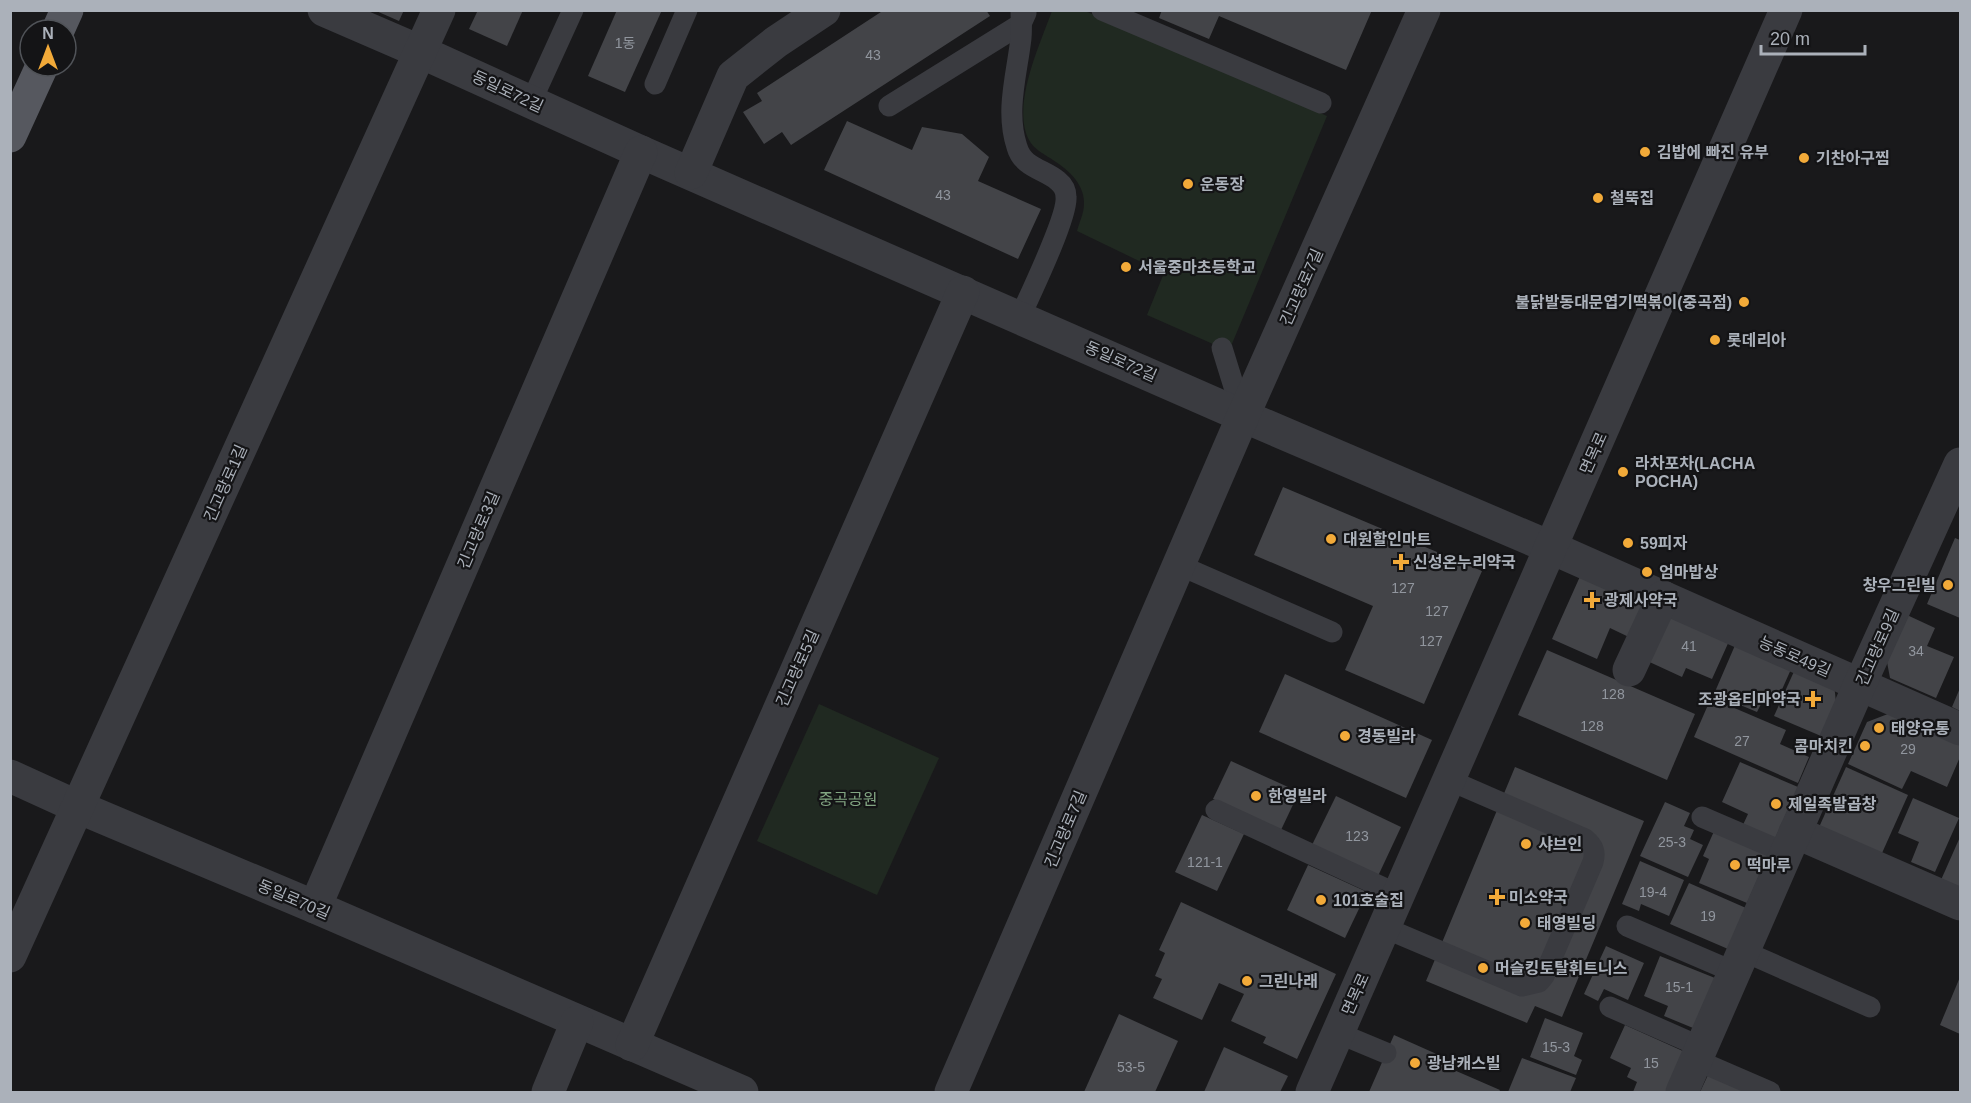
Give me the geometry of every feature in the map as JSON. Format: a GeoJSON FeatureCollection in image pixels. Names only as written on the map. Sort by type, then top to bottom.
{"type":"FeatureCollection","features":[{"type":"Feature","properties":{"kind":"main road"},"geometry":{"type":"LineString","coordinates":[[10,136],[37,78]]}},
{"type":"Feature","properties":{"kind":"street","name":"동일로72길"},"geometry":{"type":"LineString","coordinates":[[324,10],[641,152],[1552,548]]}},
{"type":"Feature","properties":{"kind":"street","name":"긴고랑로1길"},"geometry":{"type":"LineString","coordinates":[[10,956],[439,10]]}},
{"type":"Feature","properties":{"kind":"street"},"geometry":{"type":"LineString","coordinates":[[776,42],[790,10]]}},
{"type":"Feature","properties":{"kind":"street"},"geometry":{"type":"LineString","coordinates":[[692,173],[733,76],[776,42],[824,10]]}},
{"type":"Feature","properties":{"kind":"street","name":"긴고랑로7길"},"geometry":{"type":"LineString","coordinates":[[951,1092],[1244,416],[1424,10]]}},
{"type":"Feature","properties":{"kind":"street","name":"면목로"},"geometry":{"type":"LineString","coordinates":[[1312,1092],[1786,10]]}},
{"type":"Feature","properties":{"kind":"street","name":"긴고랑로3길"},"geometry":{"type":"LineString","coordinates":[[315,907],[641,152]]}},
{"type":"Feature","properties":{"kind":"street","name":"긴고랑로5길"},"geometry":{"type":"LineString","coordinates":[[632,1045],[963,292]]}},
{"type":"Feature","properties":{"kind":"street","name":"긴고랑로9길"},"geometry":{"type":"LineString","coordinates":[[1682,1092],[1860,684],[1960,464]]}},
{"type":"Feature","properties":{"kind":"street","name":"능동로49길"},"geometry":{"type":"LineString","coordinates":[[1552,548],[1960,729]]}},
{"type":"Feature","properties":{"kind":"street"},"geometry":{"type":"LineString","coordinates":[[1629,670],[1663,597]]}},
{"type":"Feature","properties":{"kind":"street","name":"동일로70길"},"geometry":{"type":"LineString","coordinates":[[10,776],[742,1092]]}},
{"type":"Feature","properties":{"kind":"street"},"geometry":{"type":"LineString","coordinates":[[1791,842],[1960,904]]}},
{"type":"Feature","properties":{"kind":"street"},"geometry":{"type":"LineString","coordinates":[[548,1092],[577,1022]]}},
{"type":"Feature","properties":{"kind":"lane"},"geometry":{"type":"LineString","coordinates":[[531,102],[573,10]]}},
{"type":"Feature","properties":{"kind":"lane"},"geometry":{"type":"LineString","coordinates":[[655,84],[687,10]]}},
{"type":"Feature","properties":{"kind":"lane"},"geometry":{"type":"LineString","coordinates":[[1102,10],[1321,103]]}},
{"type":"Feature","properties":{"kind":"lane"},"geometry":{"type":"LineString","coordinates":[[889,106],[1023,15]]}},
{"type":"Feature","properties":{"kind":"lane"},"geometry":{"type":"LineString","coordinates":[[1020,317],[1061,220],[1066,198],[1064,188],[1058,181],[1031,166],[1023,159],[1017,148],[1011,101],[1023,15]]}},
{"type":"Feature","properties":{"kind":"lane"},"geometry":{"type":"LineString","coordinates":[[1222,348],[1244,416]]}},
{"type":"Feature","properties":{"kind":"lane"},"geometry":{"type":"LineString","coordinates":[[1179,565],[1332,632]]}},
{"type":"Feature","properties":{"kind":"lane"},"geometry":{"type":"LineString","coordinates":[[1385,928],[1522,986],[1531,986],[1544,976],[1593,862],[1595,854],[1593,845],[1585,839],[1449,780]]}},
{"type":"Feature","properties":{"kind":"lane"},"geometry":{"type":"LineString","coordinates":[[1216,810],[1399,895]]}},
{"type":"Feature","properties":{"kind":"lane"},"geometry":{"type":"LineString","coordinates":[[1702,817],[1791,842]]}},
{"type":"Feature","properties":{"kind":"lane"},"geometry":{"type":"LineString","coordinates":[[1627,926],[1739,961],[1870,1008]]}},
{"type":"Feature","properties":{"kind":"lane"},"geometry":{"type":"LineString","coordinates":[[1610,1007],[1770,1092]]}},
{"type":"Feature","properties":{"kind":"lane"},"geometry":{"type":"LineString","coordinates":[[1338,1033],[1386,1053]]}},
{"type":"Feature","properties":{"kind":"green space","name":"운동장"},"geometry":{"type":"Polygon","coordinates":[[[1052,11],[1085,11],[1327,116],[1229,351],[1147,315],[1164,273],[1077,231],[1084,207],[1078,183],[1068,171],[1038,150],[1029,140],[1024,126],[1025,93],[1029,75],[1052,11]]]}},
{"type":"Feature","properties":{"kind":"green space","name":"중곡공원"},"geometry":{"type":"Polygon","coordinates":[[[819,704],[939,758],[877,895],[757,841],[819,704]]]}},
{"type":"Feature","properties":{"kind":"building"},"geometry":{"type":"Polygon","coordinates":[[[374,10],[404,10],[399,21],[374,10]]]}},
{"type":"Feature","properties":{"kind":"building"},"geometry":{"type":"Polygon","coordinates":[[[478,10],[523,10],[507,46],[469,29],[478,10]]]}},
{"type":"Feature","properties":{"kind":"building"},"geometry":{"type":"Polygon","coordinates":[[[617,10],[662,10],[625,92],[588,76],[617,10]]]}},
{"type":"Feature","properties":{"kind":"building"},"geometry":{"type":"Polygon","coordinates":[[[884,10],[986,10],[990,16],[791,145],[782,132],[764,144],[743,112],[762,101],[757,93],[884,10]]]}},
{"type":"Feature","properties":{"kind":"building"},"geometry":{"type":"Polygon","coordinates":[[[1162,10],[1372,10],[1346,70],[1219,16],[1209,39],[1159,18],[1162,10]]]}},
{"type":"Feature","properties":{"kind":"building"},"geometry":{"type":"Polygon","coordinates":[[[847,121],[912,150],[922,127],[962,134],[989,157],[978,181],[1041,209],[1018,259],[824,170],[847,121]]]}},
{"type":"Feature","properties":{"kind":"building"},"geometry":{"type":"Polygon","coordinates":[[[1283,487],[1482,571],[1424,704],[1345,670],[1373,606],[1254,555],[1283,487]]]}},
{"type":"Feature","properties":{"kind":"building","name":"창우그린빌"},"geometry":{"type":"Polygon","coordinates":[[[1955,538],[1960,540],[1960,618],[1927,604],[1955,538]]]}},
{"type":"Feature","properties":{"kind":"building"},"geometry":{"type":"Polygon","coordinates":[[[1582,572],[1649,602],[1633,639],[1610,628],[1597,659],[1552,639],[1582,572]]]}},
{"type":"Feature","properties":{"kind":"building"},"geometry":{"type":"Polygon","coordinates":[[[1666,610],[1730,639],[1712,679],[1686,668],[1682,677],[1643,659],[1666,610]]]}},
{"type":"Feature","properties":{"kind":"building"},"geometry":{"type":"Polygon","coordinates":[[[1907,615],[1935,628],[1927,646],[1954,657],[1936,698],[1890,678],[1887,662],[1907,615]]]}},
{"type":"Feature","properties":{"kind":"building"},"geometry":{"type":"Polygon","coordinates":[[[1736,643],[1792,667],[1776,703],[1764,698],[1757,712],[1714,694],[1736,643]]]}},
{"type":"Feature","properties":{"kind":"building"},"geometry":{"type":"Polygon","coordinates":[[[1547,650],[1695,714],[1667,780],[1518,715],[1547,650]]]}},
{"type":"Feature","properties":{"kind":"building"},"geometry":{"type":"Polygon","coordinates":[[[1796,667],[1834,684],[1836,702],[1821,736],[1774,716],[1796,667]]]}},
{"type":"Feature","properties":{"kind":"building","name":"경동빌라"},"geometry":{"type":"Polygon","coordinates":[[[1285,674],[1432,740],[1406,798],[1259,732],[1285,674]]]}},
{"type":"Feature","properties":{"kind":"building"},"geometry":{"type":"Polygon","coordinates":[[[1960,688],[1960,711],[1952,707],[1960,688]]]}},
{"type":"Feature","properties":{"kind":"building"},"geometry":{"type":"Polygon","coordinates":[[[1711,698],[1786,730],[1780,744],[1809,757],[1798,783],[1694,737],[1711,698]]]}},
{"type":"Feature","properties":{"kind":"building"},"geometry":{"type":"Polygon","coordinates":[[[1893,712],[1960,741],[1960,757],[1947,787],[1911,771],[1902,789],[1848,764],[1867,722],[1893,712]]]}},
{"type":"Feature","properties":{"kind":"building","name":"한영빌라"},"geometry":{"type":"Polygon","coordinates":[[[1231,761],[1299,792],[1281,830],[1213,799],[1231,761]]]}},
{"type":"Feature","properties":{"kind":"building"},"geometry":{"type":"Polygon","coordinates":[[[1740,762],[1798,787],[1774,841],[1742,827],[1748,814],[1722,802],[1740,762]]]}},
{"type":"Feature","properties":{"kind":"building","name":"태영빌딩"},"geometry":{"type":"Polygon","coordinates":[[[1515,767],[1644,821],[1562,1017],[1535,1006],[1527,1023],[1426,981],[1515,767]]]}},
{"type":"Feature","properties":{"kind":"building"},"geometry":{"type":"Polygon","coordinates":[[[1846,767],[1908,795],[1878,862],[1816,834],[1846,767]]]}},
{"type":"Feature","properties":{"kind":"building"},"geometry":{"type":"Polygon","coordinates":[[[1336,796],[1401,827],[1378,876],[1312,845],[1336,796]]]}},
{"type":"Feature","properties":{"kind":"building"},"geometry":{"type":"Polygon","coordinates":[[[1913,798],[1959,818],[1935,872],[1911,862],[1919,842],[1898,833],[1913,798]]]}},
{"type":"Feature","properties":{"kind":"building"},"geometry":{"type":"Polygon","coordinates":[[[1665,802],[1690,813],[1684,826],[1694,830],[1690,839],[1703,845],[1688,877],[1640,856],[1665,802]]]}},
{"type":"Feature","properties":{"kind":"building"},"geometry":{"type":"Polygon","coordinates":[[[1202,815],[1244,834],[1217,891],[1175,872],[1202,815]]]}},
{"type":"Feature","properties":{"kind":"building"},"geometry":{"type":"Polygon","coordinates":[[[1715,829],[1770,851],[1747,903],[1699,883],[1709,859],[1703,856],[1715,829]]]}},
{"type":"Feature","properties":{"kind":"building"},"geometry":{"type":"Polygon","coordinates":[[[1960,837],[1960,889],[1941,880],[1960,837]]]}},
{"type":"Feature","properties":{"kind":"building"},"geometry":{"type":"Polygon","coordinates":[[[1640,861],[1684,880],[1669,916],[1641,904],[1639,911],[1622,904],[1640,861]]]}},
{"type":"Feature","properties":{"kind":"building"},"geometry":{"type":"Polygon","coordinates":[[[1308,865],[1367,892],[1345,938],[1287,910],[1308,865]]]}},
{"type":"Feature","properties":{"kind":"building"},"geometry":{"type":"Polygon","coordinates":[[[1689,883],[1746,908],[1728,949],[1670,924],[1689,883]]]}},
{"type":"Feature","properties":{"kind":"building","name":"그린나래"},"geometry":{"type":"Polygon","coordinates":[[[1181,902],[1336,974],[1297,1059],[1263,1043],[1266,1037],[1231,1021],[1244,994],[1219,983],[1202,1020],[1153,998],[1162,979],[1155,976],[1165,953],[1159,950],[1181,902]]]}},
{"type":"Feature","properties":{"kind":"building"},"geometry":{"type":"Polygon","coordinates":[[[1606,946],[1644,963],[1628,1000],[1604,989],[1598,1001],[1584,994],[1606,946]]]}},
{"type":"Feature","properties":{"kind":"building"},"geometry":{"type":"Polygon","coordinates":[[[1660,956],[1715,978],[1693,1028],[1664,1016],[1668,1006],[1644,996],[1660,956]]]}},
{"type":"Feature","properties":{"kind":"building"},"geometry":{"type":"Polygon","coordinates":[[[1960,977],[1960,1034],[1940,1025],[1960,977]]]}},
{"type":"Feature","properties":{"kind":"building"},"geometry":{"type":"Polygon","coordinates":[[[1119,1014],[1178,1041],[1155,1092],[1084,1092],[1119,1014]]]}},
{"type":"Feature","properties":{"kind":"building"},"geometry":{"type":"Polygon","coordinates":[[[1545,1018],[1583,1033],[1574,1056],[1582,1060],[1576,1075],[1530,1057],[1545,1018]]]}},
{"type":"Feature","properties":{"kind":"building"},"geometry":{"type":"Polygon","coordinates":[[[1625,1025],[1685,1052],[1667,1092],[1633,1092],[1637,1082],[1627,1077],[1631,1068],[1610,1058],[1625,1025]]]}},
{"type":"Feature","properties":{"kind":"building","name":"광남캐스빌"},"geometry":{"type":"Polygon","coordinates":[[[1394,1035],[1450,1060],[1447,1067],[1500,1090],[1499,1092],[1369,1092],[1394,1035]]]}},
{"type":"Feature","properties":{"kind":"building"},"geometry":{"type":"Polygon","coordinates":[[[1224,1047],[1288,1076],[1280,1092],[1204,1092],[1224,1047]]]}},
{"type":"Feature","properties":{"kind":"building"},"geometry":{"type":"Polygon","coordinates":[[[1522,1058],[1576,1078],[1570,1092],[1508,1092],[1522,1058]]]}},
{"type":"Feature","properties":{"kind":"building"},"geometry":{"type":"Polygon","coordinates":[[[1708,1075],[1748,1092],[1700,1092],[1708,1075]]]}},
{"type":"Feature","properties":{"kind":"place","name":"김밥에 빠진 유부"},"geometry":{"type":"Point","coordinates":[1645,152]}},
{"type":"Feature","properties":{"kind":"place","name":"기찬아구찜"},"geometry":{"type":"Point","coordinates":[1804,158]}},
{"type":"Feature","properties":{"kind":"place","name":"운동장"},"geometry":{"type":"Point","coordinates":[1188,184]}},
{"type":"Feature","properties":{"kind":"place","name":"철뚝집"},"geometry":{"type":"Point","coordinates":[1598,198]}},
{"type":"Feature","properties":{"kind":"place","name":"서울중마초등학교"},"geometry":{"type":"Point","coordinates":[1126,267]}},
{"type":"Feature","properties":{"kind":"place","name":"불닭발동대문엽기떡볶이(중곡점)"},"geometry":{"type":"Point","coordinates":[1744,302]}},
{"type":"Feature","properties":{"kind":"place","name":"롯데리아"},"geometry":{"type":"Point","coordinates":[1715,340]}},
{"type":"Feature","properties":{"kind":"place","name":"라차포차(LACHA POCHA)"},"geometry":{"type":"Point","coordinates":[1623,472]}},
{"type":"Feature","properties":{"kind":"place","name":"대원할인마트"},"geometry":{"type":"Point","coordinates":[1331,539]}},
{"type":"Feature","properties":{"kind":"place","name":"59피자"},"geometry":{"type":"Point","coordinates":[1628,543]}},
{"type":"Feature","properties":{"kind":"place","name":"신성온누리약국"},"geometry":{"type":"Point","coordinates":[1401,562]}},
{"type":"Feature","properties":{"kind":"place","name":"엄마밥상"},"geometry":{"type":"Point","coordinates":[1647,572]}},
{"type":"Feature","properties":{"kind":"place","name":"창우그린빌"},"geometry":{"type":"Point","coordinates":[1948,585]}},
{"type":"Feature","properties":{"kind":"place","name":"광제사약국"},"geometry":{"type":"Point","coordinates":[1592,600]}},
{"type":"Feature","properties":{"kind":"place","name":"조광옵티마약국"},"geometry":{"type":"Point","coordinates":[1813,699]}},
{"type":"Feature","properties":{"kind":"place","name":"태양유통"},"geometry":{"type":"Point","coordinates":[1879,728]}},
{"type":"Feature","properties":{"kind":"place","name":"경동빌라"},"geometry":{"type":"Point","coordinates":[1345,736]}},
{"type":"Feature","properties":{"kind":"place","name":"콤마치킨"},"geometry":{"type":"Point","coordinates":[1865,746]}},
{"type":"Feature","properties":{"kind":"place","name":"한영빌라"},"geometry":{"type":"Point","coordinates":[1256,796]}},
{"type":"Feature","properties":{"kind":"place","name":"제일족발곱창"},"geometry":{"type":"Point","coordinates":[1776,804]}},
{"type":"Feature","properties":{"kind":"place","name":"샤브인"},"geometry":{"type":"Point","coordinates":[1526,844]}},
{"type":"Feature","properties":{"kind":"place","name":"떡마루"},"geometry":{"type":"Point","coordinates":[1735,865]}},
{"type":"Feature","properties":{"kind":"place","name":"미소약국"},"geometry":{"type":"Point","coordinates":[1497,897]}},
{"type":"Feature","properties":{"kind":"place","name":"101호술집"},"geometry":{"type":"Point","coordinates":[1321,900]}},
{"type":"Feature","properties":{"kind":"place","name":"태영빌딩"},"geometry":{"type":"Point","coordinates":[1525,923]}},
{"type":"Feature","properties":{"kind":"place","name":"머슬킹토탈휘트니스"},"geometry":{"type":"Point","coordinates":[1483,968]}},
{"type":"Feature","properties":{"kind":"place","name":"그린나래"},"geometry":{"type":"Point","coordinates":[1247,981]}},
{"type":"Feature","properties":{"kind":"place","name":"광남캐스빌"},"geometry":{"type":"Point","coordinates":[1415,1063]}}]}
